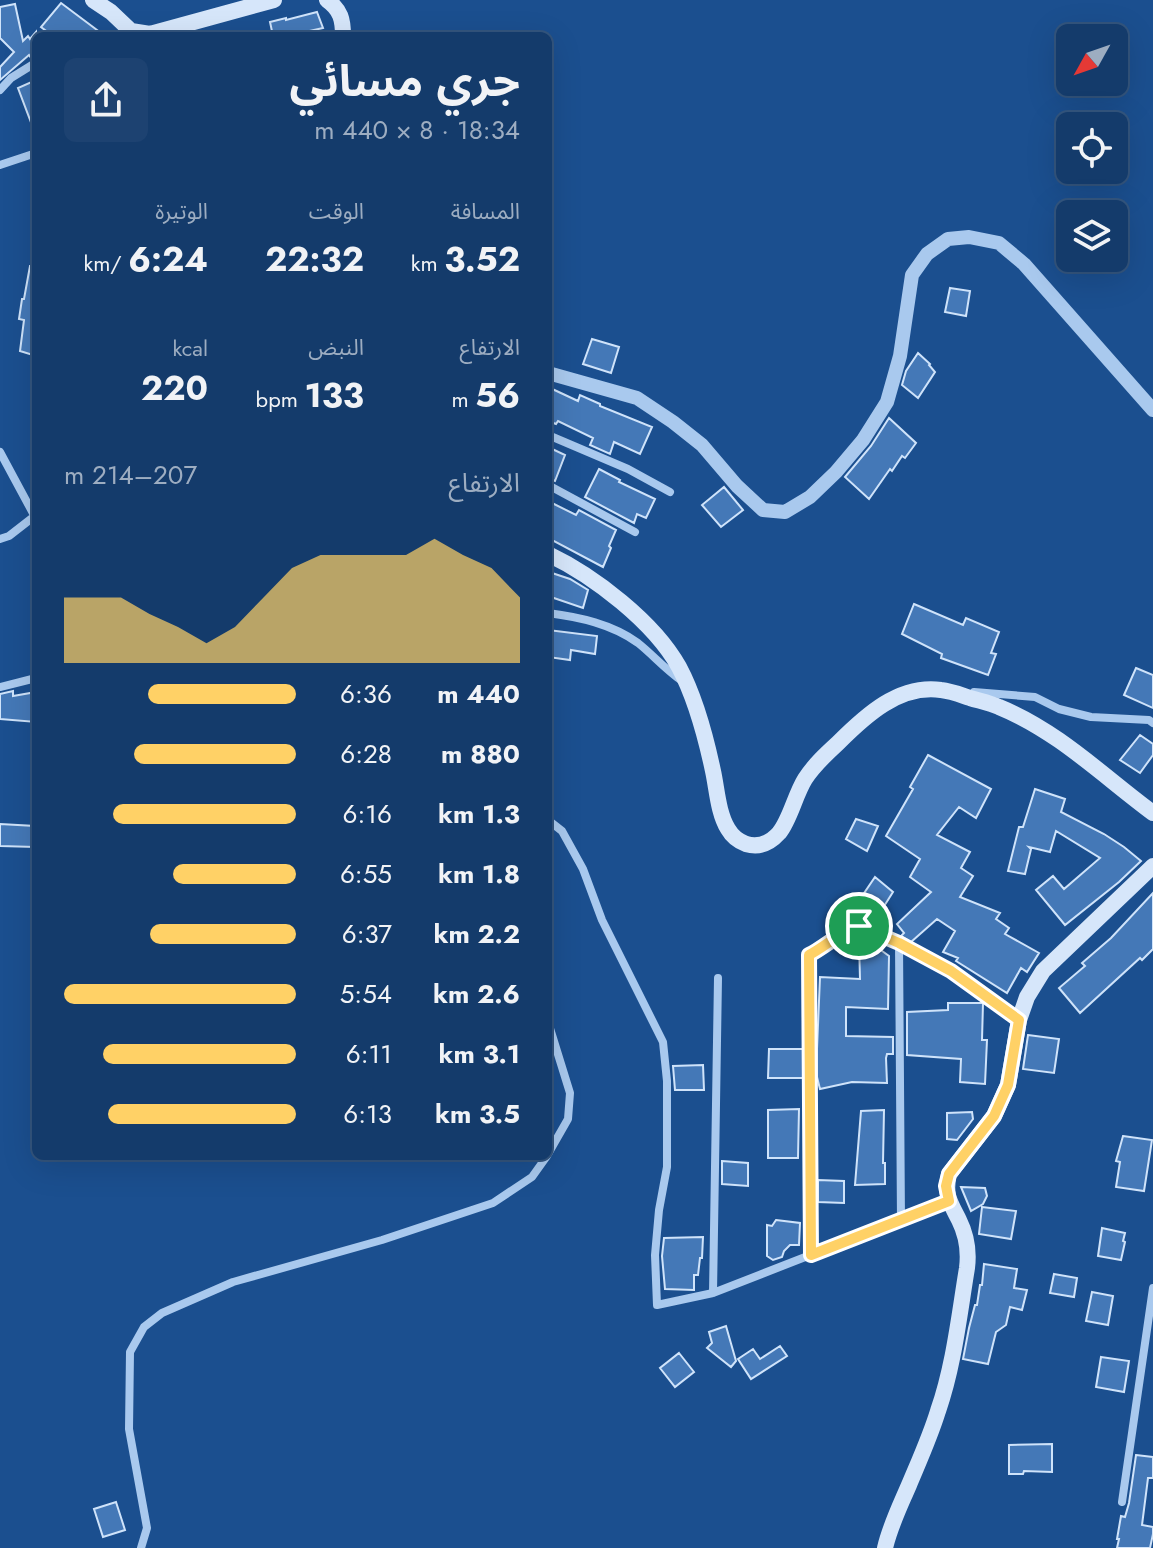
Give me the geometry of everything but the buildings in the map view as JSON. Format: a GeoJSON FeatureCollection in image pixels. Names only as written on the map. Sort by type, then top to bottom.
{"type":"FeatureCollection","features":[{"type":"Feature","properties":{"kind":"main road"},"geometry":{"type":"LineString","coordinates":[[93,0],[111,12],[128,32]]}},
{"type":"Feature","properties":{"kind":"main road"},"geometry":{"type":"LineString","coordinates":[[157,32],[274,0]]}},
{"type":"Feature","properties":{"kind":"main road"},"geometry":{"type":"LineString","coordinates":[[327,0],[336,6],[343,19],[343,32]]}},
{"type":"Feature","properties":{"kind":"main road"},"geometry":{"type":"LineString","coordinates":[[552,556],[574,566],[610,592],[642,622],[679,667],[709,752],[723,819],[736,839],[759,846],[767,843],[780,832],[805,779],[818,763],[860,721],[888,701],[917,690],[941,690],[999,706],[1048,732],[1153,813]]}},
{"type":"Feature","properties":{"kind":"main road"},"geometry":{"type":"LineString","coordinates":[[885,1548],[891,1524],[930,1435],[951,1362],[968,1262],[961,1222],[949,1201],[946,1186],[949,1174],[994,1116],[1008,1085],[1019,1020],[1027,997],[1043,971],[1153,866]]}},
{"type":"Feature","properties":{"kind":"street"},"geometry":{"type":"LineString","coordinates":[[0,90],[11,78],[32,65]]}},
{"type":"Feature","properties":{"kind":"street"},"geometry":{"type":"LineString","coordinates":[[0,165],[32,154]]}},
{"type":"Feature","properties":{"kind":"street"},"geometry":{"type":"LineString","coordinates":[[552,374],[637,398],[702,445],[737,486],[763,510],[785,512],[810,497],[836,472],[863,440],[887,402],[900,356],[912,275],[927,254],[948,239],[969,237],[999,243],[1024,264],[1153,410]]}},
{"type":"Feature","properties":{"kind":"street"},"geometry":{"type":"LineString","coordinates":[[552,437],[628,469],[670,492]]}},
{"type":"Feature","properties":{"kind":"street"},"geometry":{"type":"LineString","coordinates":[[0,452],[32,511]]}},
{"type":"Feature","properties":{"kind":"street"},"geometry":{"type":"LineString","coordinates":[[552,487],[635,532]]}},
{"type":"Feature","properties":{"kind":"street"},"geometry":{"type":"LineString","coordinates":[[0,539],[32,518]]}},
{"type":"Feature","properties":{"kind":"street"},"geometry":{"type":"LineString","coordinates":[[552,614],[582,618],[621,633],[686,683]]}},
{"type":"Feature","properties":{"kind":"street"},"geometry":{"type":"LineString","coordinates":[[0,687],[32,679]]}},
{"type":"Feature","properties":{"kind":"street"},"geometry":{"type":"LineString","coordinates":[[941,690],[1035,697],[1059,709],[1091,717],[1149,720],[1153,723]]}},
{"type":"Feature","properties":{"kind":"street"},"geometry":{"type":"LineString","coordinates":[[552,823],[562,831],[583,869],[602,920],[663,1042],[667,1081],[667,1167],[655,1255],[657,1305],[713,1293],[949,1201]]}},
{"type":"Feature","properties":{"kind":"street"},"geometry":{"type":"LineString","coordinates":[[811,1255],[809,955],[825,948],[850,927],[859,926],[951,971],[1019,1020]]}},
{"type":"Feature","properties":{"kind":"street"},"geometry":{"type":"LineString","coordinates":[[899,943],[901,1221]]}},
{"type":"Feature","properties":{"kind":"street"},"geometry":{"type":"LineString","coordinates":[[713,1293],[718,978]]}},
{"type":"Feature","properties":{"kind":"street"},"geometry":{"type":"LineString","coordinates":[[552,1035],[570,1093],[568,1119],[552,1146]]}},
{"type":"Feature","properties":{"kind":"street"},"geometry":{"type":"LineString","coordinates":[[141,1548],[147,1528],[129,1429],[130,1352],[144,1327],[162,1313],[233,1282],[382,1240],[493,1203],[532,1177],[544,1160]]}},
{"type":"Feature","properties":{"kind":"street"},"geometry":{"type":"LineString","coordinates":[[1122,1502],[1153,1288]]}},
{"type":"Feature","properties":{"kind":"route"},"geometry":{"type":"LineString","coordinates":[[859,926],[951,971],[1019,1020],[1008,1085],[994,1116],[949,1174],[946,1186],[949,1201],[811,1255],[809,955],[825,948],[850,927],[859,926]]}}]}
